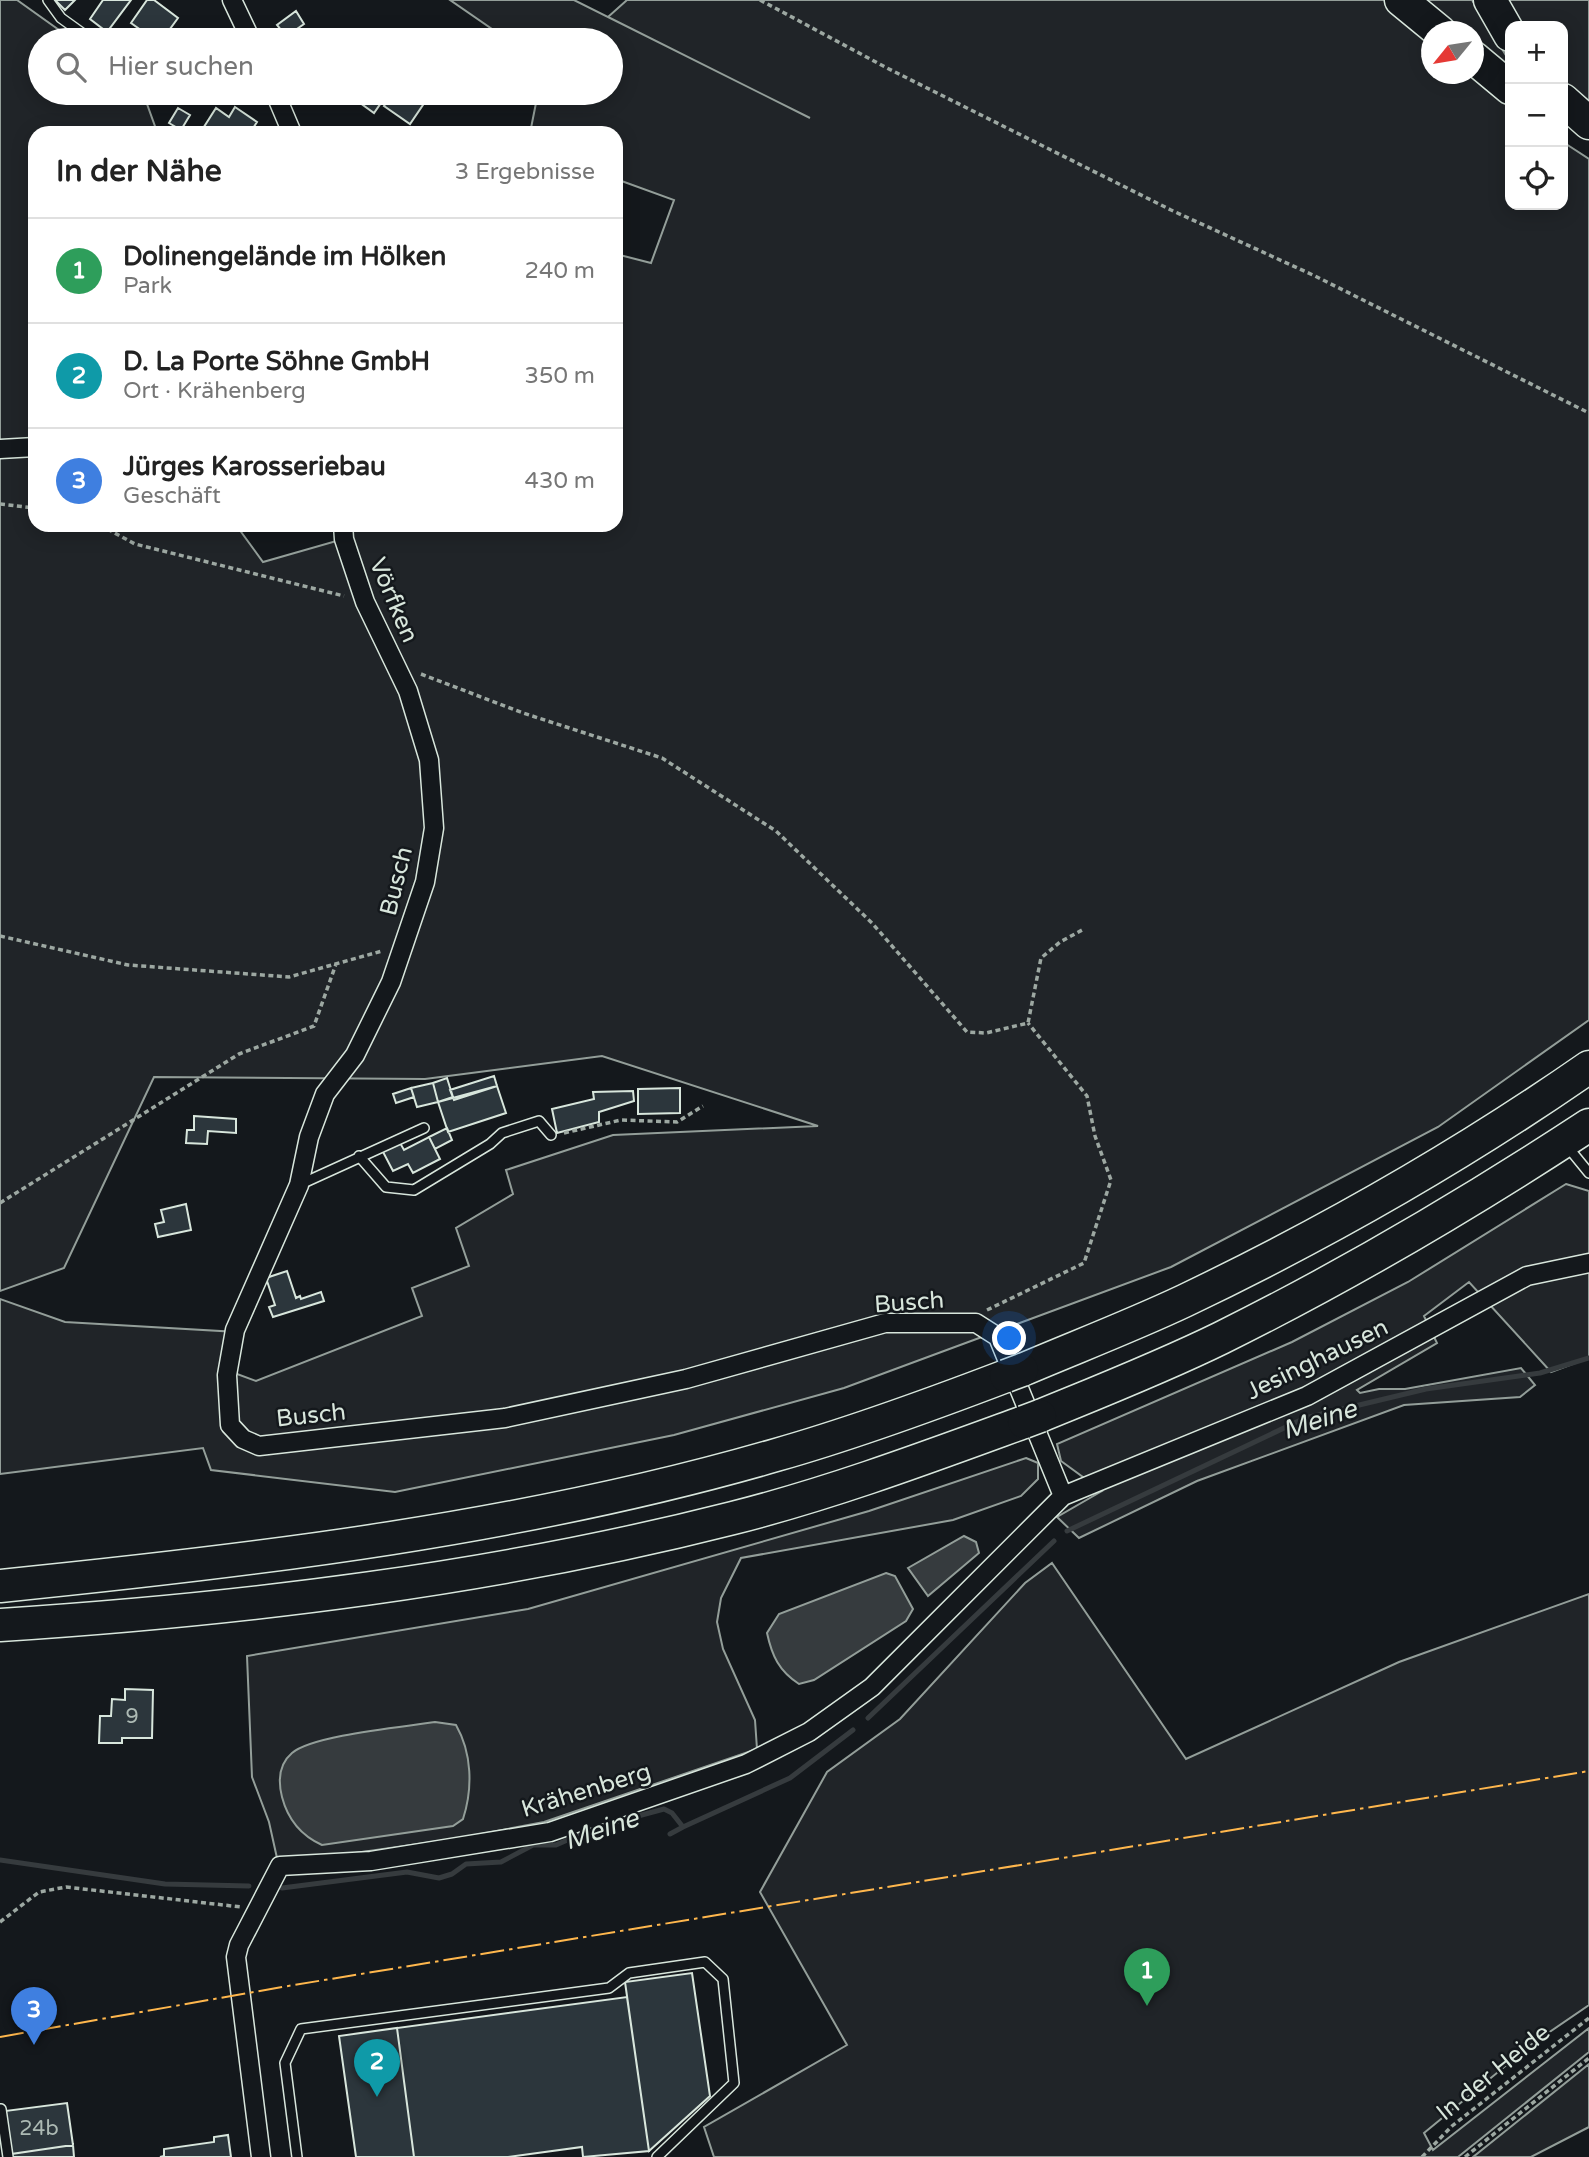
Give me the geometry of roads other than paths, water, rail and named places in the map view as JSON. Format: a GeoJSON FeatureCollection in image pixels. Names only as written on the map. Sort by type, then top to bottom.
{"type":"FeatureCollection","features":[{"type":"Feature","properties":{"kind":"highway"},"geometry":{"type":"LineString","coordinates":[[1401,0],[1427,21]]}},
{"type":"Feature","properties":{"kind":"highway"},"geometry":{"type":"LineString","coordinates":[[1490,0],[1505,26]]}},
{"type":"Feature","properties":{"kind":"highway"},"geometry":{"type":"LineString","coordinates":[[1484,66],[1505,84]]}},
{"type":"Feature","properties":{"kind":"highway"},"geometry":{"type":"LineString","coordinates":[[1568,104],[1589,123]]}},
{"type":"Feature","properties":{"kind":"highway"},"geometry":{"type":"LineString","coordinates":[[1568,130],[1589,145]]}},
{"type":"Feature","properties":{"kind":"highway"},"geometry":{"type":"LineString","coordinates":[[0,1586],[314,1549],[538,1512],[774,1456],[868,1427],[1014,1373],[1182,1302],[1324,1231],[1460,1151],[1589,1067]]}},
{"type":"Feature","properties":{"kind":"highway"},"geometry":{"type":"LineString","coordinates":[[0,1625],[239,1605],[514,1566],[735,1518],[891,1470],[1032,1419],[1219,1338],[1356,1267],[1493,1188],[1576,1134]]}},
{"type":"Feature","properties":{"kind":"street"},"geometry":{"type":"LineString","coordinates":[[232,0],[245,28]]}},
{"type":"Feature","properties":{"kind":"street"},"geometry":{"type":"LineString","coordinates":[[280,105],[289,126]]}},
{"type":"Feature","properties":{"kind":"street"},"geometry":{"type":"LineString","coordinates":[[0,449],[28,447]]}},
{"type":"Feature","properties":{"kind":"street","name":"Vörfken"},"geometry":{"type":"LineString","coordinates":[[344,532],[365,602],[408,691]]}},
{"type":"Feature","properties":{"kind":"street","name":"Busch"},"geometry":{"type":"LineString","coordinates":[[408,691],[429,760],[434,828],[425,882],[391,982],[355,1055],[325,1094],[309,1137],[299,1185],[235,1330],[227,1375],[230,1425],[243,1439],[259,1446],[505,1418],[686,1379],[885,1323],[976,1323],[998,1336],[1063,1496]]}},
{"type":"Feature","properties":{"kind":"street","name":"Jesinghausen"},"geometry":{"type":"LineString","coordinates":[[1063,1496],[1307,1396],[1527,1276],[1589,1263]]}},
{"type":"Feature","properties":{"kind":"street","name":"Krähenberg"},"geometry":{"type":"LineString","coordinates":[[261,2157],[236,1957],[280,1866],[371,1861],[550,1832],[746,1764],[809,1732],[872,1687],[1063,1496]]}},
{"type":"Feature","properties":{"kind":"lane"},"geometry":{"type":"LineString","coordinates":[[48,0],[61,18],[75,28]]}},
{"type":"Feature","properties":{"kind":"lane"},"geometry":{"type":"LineString","coordinates":[[359,1156],[386,1188],[414,1190],[491,1144],[502,1133],[539,1121],[551,1135]]}},
{"type":"Feature","properties":{"kind":"lane"},"geometry":{"type":"LineString","coordinates":[[299,1185],[424,1128]]}},
{"type":"Feature","properties":{"kind":"lane"},"geometry":{"type":"LineString","coordinates":[[1576,1134],[1589,1173]]}},
{"type":"Feature","properties":{"kind":"lane"},"geometry":{"type":"LineString","coordinates":[[297,2157],[285,2063],[300,2029],[609,1989],[629,1973],[705,1962],[723,1979],[734,2083],[657,2157]]}},
{"type":"Feature","properties":{"kind":"lane"},"geometry":{"type":"LineString","coordinates":[[1,2109],[8,2157]]}},
{"type":"Feature","properties":{"kind":"waterway","name":"Meine"},"geometry":{"type":"LineString","coordinates":[[1067,1531],[1305,1418],[1426,1389],[1540,1373],[1589,1358]]}},
{"type":"Feature","properties":{"kind":"waterway","name":"Meine"},"geometry":{"type":"LineString","coordinates":[[868,1718],[1054,1541]]}},
{"type":"Feature","properties":{"kind":"waterway","name":"Meine"},"geometry":{"type":"LineString","coordinates":[[282,1888],[407,1872],[439,1878],[452,1874],[466,1864],[501,1862],[533,1845],[556,1845],[579,1835],[594,1836],[612,1823],[664,1809],[672,1813],[683,1827],[790,1778],[853,1730]]}},
{"type":"Feature","properties":{"kind":"waterway"},"geometry":{"type":"LineString","coordinates":[[670,1834],[683,1827]]}},
{"type":"Feature","properties":{"kind":"waterway","name":"Meine"},"geometry":{"type":"LineString","coordinates":[[0,1860],[165,1884],[249,1886]]}},
{"type":"Feature","properties":{"kind":"place","name":"Dolinengelände im Hölken"},"geometry":{"type":"Point","coordinates":[1147,2006]}},
{"type":"Feature","properties":{"kind":"place","name":"Jürges Karosseriebau"},"geometry":{"type":"Point","coordinates":[34,2045]}},
{"type":"Feature","properties":{"kind":"place","name":"D. La Porte Söhne GmbH"},"geometry":{"type":"Point","coordinates":[377,2097]}}]}
